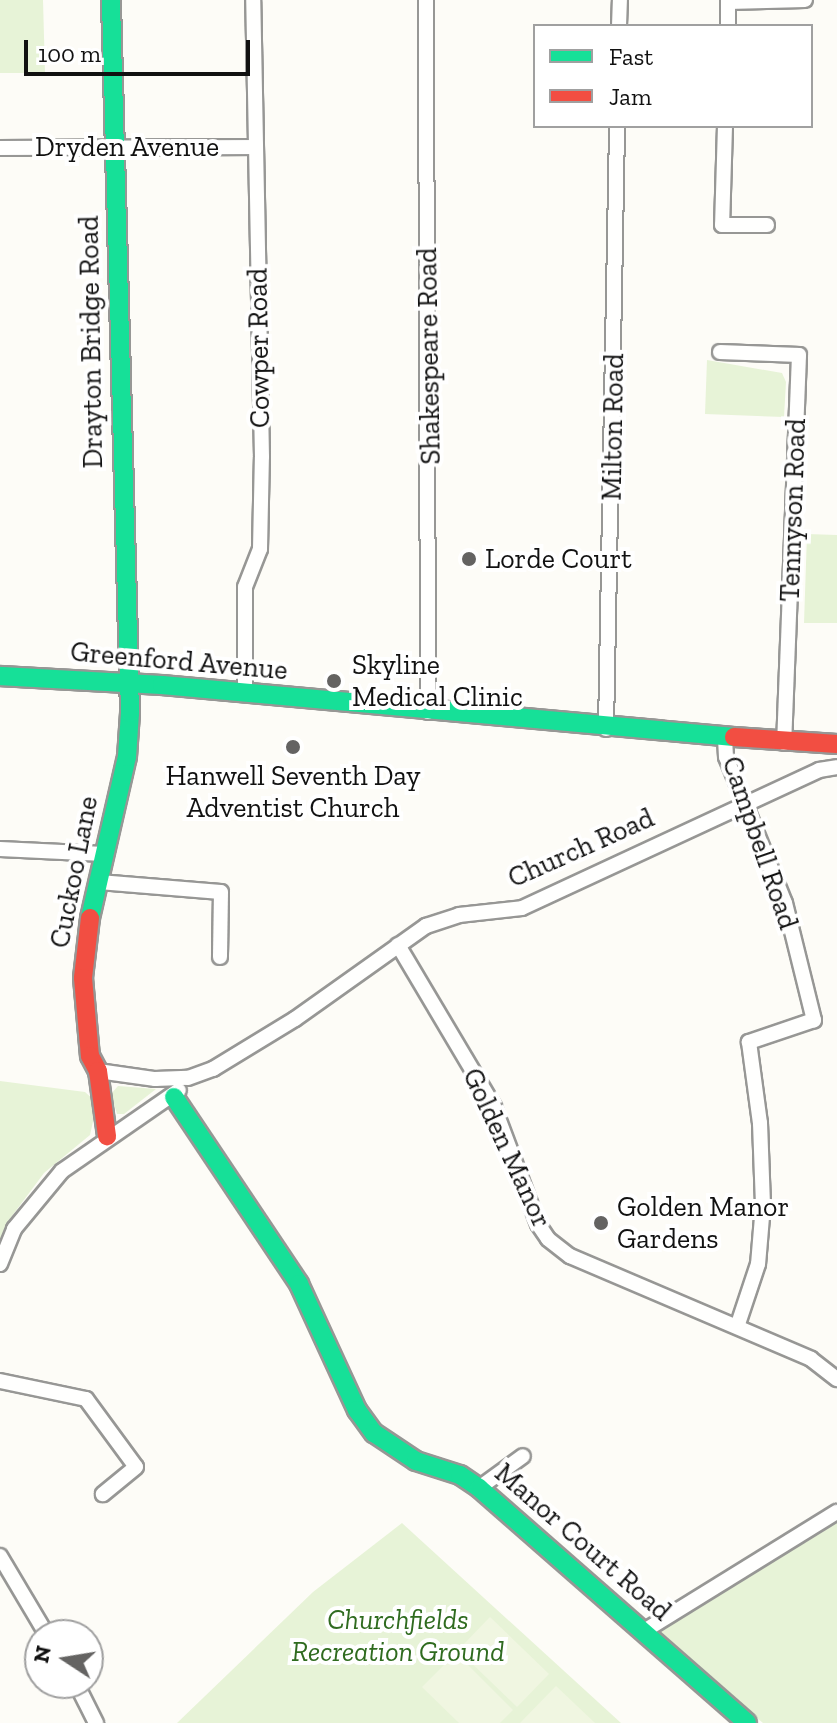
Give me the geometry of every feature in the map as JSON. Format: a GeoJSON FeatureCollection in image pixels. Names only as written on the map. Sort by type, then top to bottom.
{"type":"FeatureCollection","features":[{"type":"Feature","properties":{"kind":"street","name":"Drayton Bridge Road"},"geometry":{"type":"LineString","coordinates":[[111,0],[127,682]]}},
{"type":"Feature","properties":{"kind":"street","name":"Cowper Road"},"geometry":{"type":"LineString","coordinates":[[245,693],[245,587],[260,549],[261,518],[253,0]]}},
{"type":"Feature","properties":{"kind":"street","name":"Shakespeare Road"},"geometry":{"type":"LineString","coordinates":[[426,0],[428,712]]}},
{"type":"Feature","properties":{"kind":"street"},"geometry":{"type":"LineString","coordinates":[[619,24],[620,0]]}},
{"type":"Feature","properties":{"kind":"street"},"geometry":{"type":"LineString","coordinates":[[728,24],[728,1],[805,0]]}},
{"type":"Feature","properties":{"kind":"street","name":"Milton Road"},"geometry":{"type":"LineString","coordinates":[[606,729],[617,128]]}},
{"type":"Feature","properties":{"kind":"street"},"geometry":{"type":"LineString","coordinates":[[725,128],[722,225],[767,225]]}},
{"type":"Feature","properties":{"kind":"street","name":"Dryden Avenue"},"geometry":{"type":"LineString","coordinates":[[0,148],[255,147]]}},
{"type":"Feature","properties":{"kind":"street","name":"Tennyson Road"},"geometry":{"type":"LineString","coordinates":[[720,352],[799,355],[784,743]]}},
{"type":"Feature","properties":{"kind":"street","name":"Greenford Avenue"},"geometry":{"type":"LineString","coordinates":[[0,676],[127,682],[606,729],[784,743]]}},
{"type":"Feature","properties":{"kind":"street","name":"Cuckoo Lane"},"geometry":{"type":"LineString","coordinates":[[98,1071],[90,1056],[83,978],[104,854],[127,757],[127,682]]}},
{"type":"Feature","properties":{"kind":"street","name":"Campbell Road"},"geometry":{"type":"LineString","coordinates":[[725,738],[726,757],[785,903],[814,1020],[749,1042],[760,1123],[763,1205],[758,1264],[737,1327]]}},
{"type":"Feature","properties":{"kind":"street"},"geometry":{"type":"LineString","coordinates":[[784,743],[837,744]]}},
{"type":"Feature","properties":{"kind":"street","name":"Church Road"},"geometry":{"type":"LineString","coordinates":[[98,1071],[188,1078],[213,1069],[295,1019],[398,945],[441,919],[522,908],[746,805],[837,767]]}},
{"type":"Feature","properties":{"kind":"street"},"geometry":{"type":"LineString","coordinates":[[0,849],[104,854]]}},
{"type":"Feature","properties":{"kind":"street"},"geometry":{"type":"LineString","coordinates":[[99,882],[221,892],[220,957]]}},
{"type":"Feature","properties":{"kind":"street","name":"Golden Manor"},"geometry":{"type":"LineString","coordinates":[[398,945],[494,1107],[538,1224],[548,1239],[570,1256],[811,1359],[837,1379]]}},
{"type":"Feature","properties":{"kind":"street"},"geometry":{"type":"LineString","coordinates":[[98,1071],[107,1136]]}},
{"type":"Feature","properties":{"kind":"street","name":"Church Road"},"geometry":{"type":"LineString","coordinates":[[0,1264],[14,1229],[40,1193],[107,1136],[174,1097],[188,1078]]}},
{"type":"Feature","properties":{"kind":"street","name":"Manor Court Road"},"geometry":{"type":"LineString","coordinates":[[174,1097],[299,1284],[366,1424],[416,1461],[460,1475],[479,1488],[747,1723]]}},
{"type":"Feature","properties":{"kind":"street"},"geometry":{"type":"LineString","coordinates":[[0,1381],[86,1399],[136,1467],[103,1494]]}},
{"type":"Feature","properties":{"kind":"street"},"geometry":{"type":"LineString","coordinates":[[479,1488],[523,1456]]}},
{"type":"Feature","properties":{"kind":"street"},"geometry":{"type":"LineString","coordinates":[[644,1631],[837,1512]]}},
{"type":"Feature","properties":{"kind":"street"},"geometry":{"type":"LineString","coordinates":[[0,1556],[37,1619]]}},
{"type":"Feature","properties":{"kind":"street"},"geometry":{"type":"LineString","coordinates":[[84,1699],[96,1723]]}},
{"type":"Feature","properties":{"kind":"green space"},"geometry":{"type":"Polygon","coordinates":[[[0,0],[43,0],[45,73],[0,73],[0,0]]]}},
{"type":"Feature","properties":{"kind":"green space"},"geometry":{"type":"Polygon","coordinates":[[[707,360],[782,373],[786,382],[784,417],[705,414],[707,360]]]}},
{"type":"Feature","properties":{"kind":"green space"},"geometry":{"type":"Polygon","coordinates":[[[807,534],[837,535],[837,623],[804,623],[807,534]]]}},
{"type":"Feature","properties":{"kind":"green space"},"geometry":{"type":"Polygon","coordinates":[[[0,1081],[85,1092],[94,1100],[94,1117],[90,1135],[44,1173],[6,1224],[0,1241],[0,1081]]]}},
{"type":"Feature","properties":{"kind":"green space"},"geometry":{"type":"Polygon","coordinates":[[[118,1086],[156,1089],[124,1114],[117,1114],[111,1094],[118,1086]]]}},
{"type":"Feature","properties":{"kind":"green space"},"geometry":{"type":"Polygon","coordinates":[[[837,1518],[837,1723],[763,1723],[653,1631],[837,1518]]]}},
{"type":"Feature","properties":{"kind":"green space","name":"Churchfields Recreation Ground"},"geometry":{"type":"Polygon","coordinates":[[[402,1523],[621,1723],[177,1723],[313,1592],[402,1523]]]}},
{"type":"Feature","properties":{"kind":"green space"},"geometry":{"type":"Polygon","coordinates":[[[490,1617],[549,1674],[517,1707],[458,1650],[490,1617]]]}},
{"type":"Feature","properties":{"kind":"green space"},"geometry":{"type":"Polygon","coordinates":[[[456,1653],[513,1710],[500,1723],[459,1723],[422,1687],[456,1653]]]}},
{"type":"Feature","properties":{"kind":"green space"},"geometry":{"type":"Polygon","coordinates":[[[556,1686],[595,1723],[520,1723],[556,1686]]]}},
{"type":"Feature","properties":{"kind":"traffic: fast"},"geometry":{"type":"LineString","coordinates":[[90,918],[127,757],[130,713],[111,0]]}},
{"type":"Feature","properties":{"kind":"traffic: fast"},"geometry":{"type":"LineString","coordinates":[[0,676],[162,685],[734,737]]}},
{"type":"Feature","properties":{"kind":"traffic: fast"},"geometry":{"type":"LineString","coordinates":[[174,1097],[299,1284],[357,1410],[374,1433],[416,1461],[460,1475],[479,1488],[747,1723]]}},
{"type":"Feature","properties":{"kind":"traffic: jam"},"geometry":{"type":"LineString","coordinates":[[734,737],[837,744]]}},
{"type":"Feature","properties":{"kind":"traffic: jam"},"geometry":{"type":"LineString","coordinates":[[90,918],[83,978],[90,1056],[98,1071],[107,1136]]}},
{"type":"Feature","properties":{"kind":"place","name":"Lorde Court"},"geometry":{"type":"Point","coordinates":[469,559]}},
{"type":"Feature","properties":{"kind":"place","name":"Skyline Medical Clinic"},"geometry":{"type":"Point","coordinates":[334,681]}},
{"type":"Feature","properties":{"kind":"place","name":"Hanwell Seventh Day Adventist Church"},"geometry":{"type":"Point","coordinates":[293,747]}},
{"type":"Feature","properties":{"kind":"place","name":"Golden Manor Gardens"},"geometry":{"type":"Point","coordinates":[601,1223]}}]}
